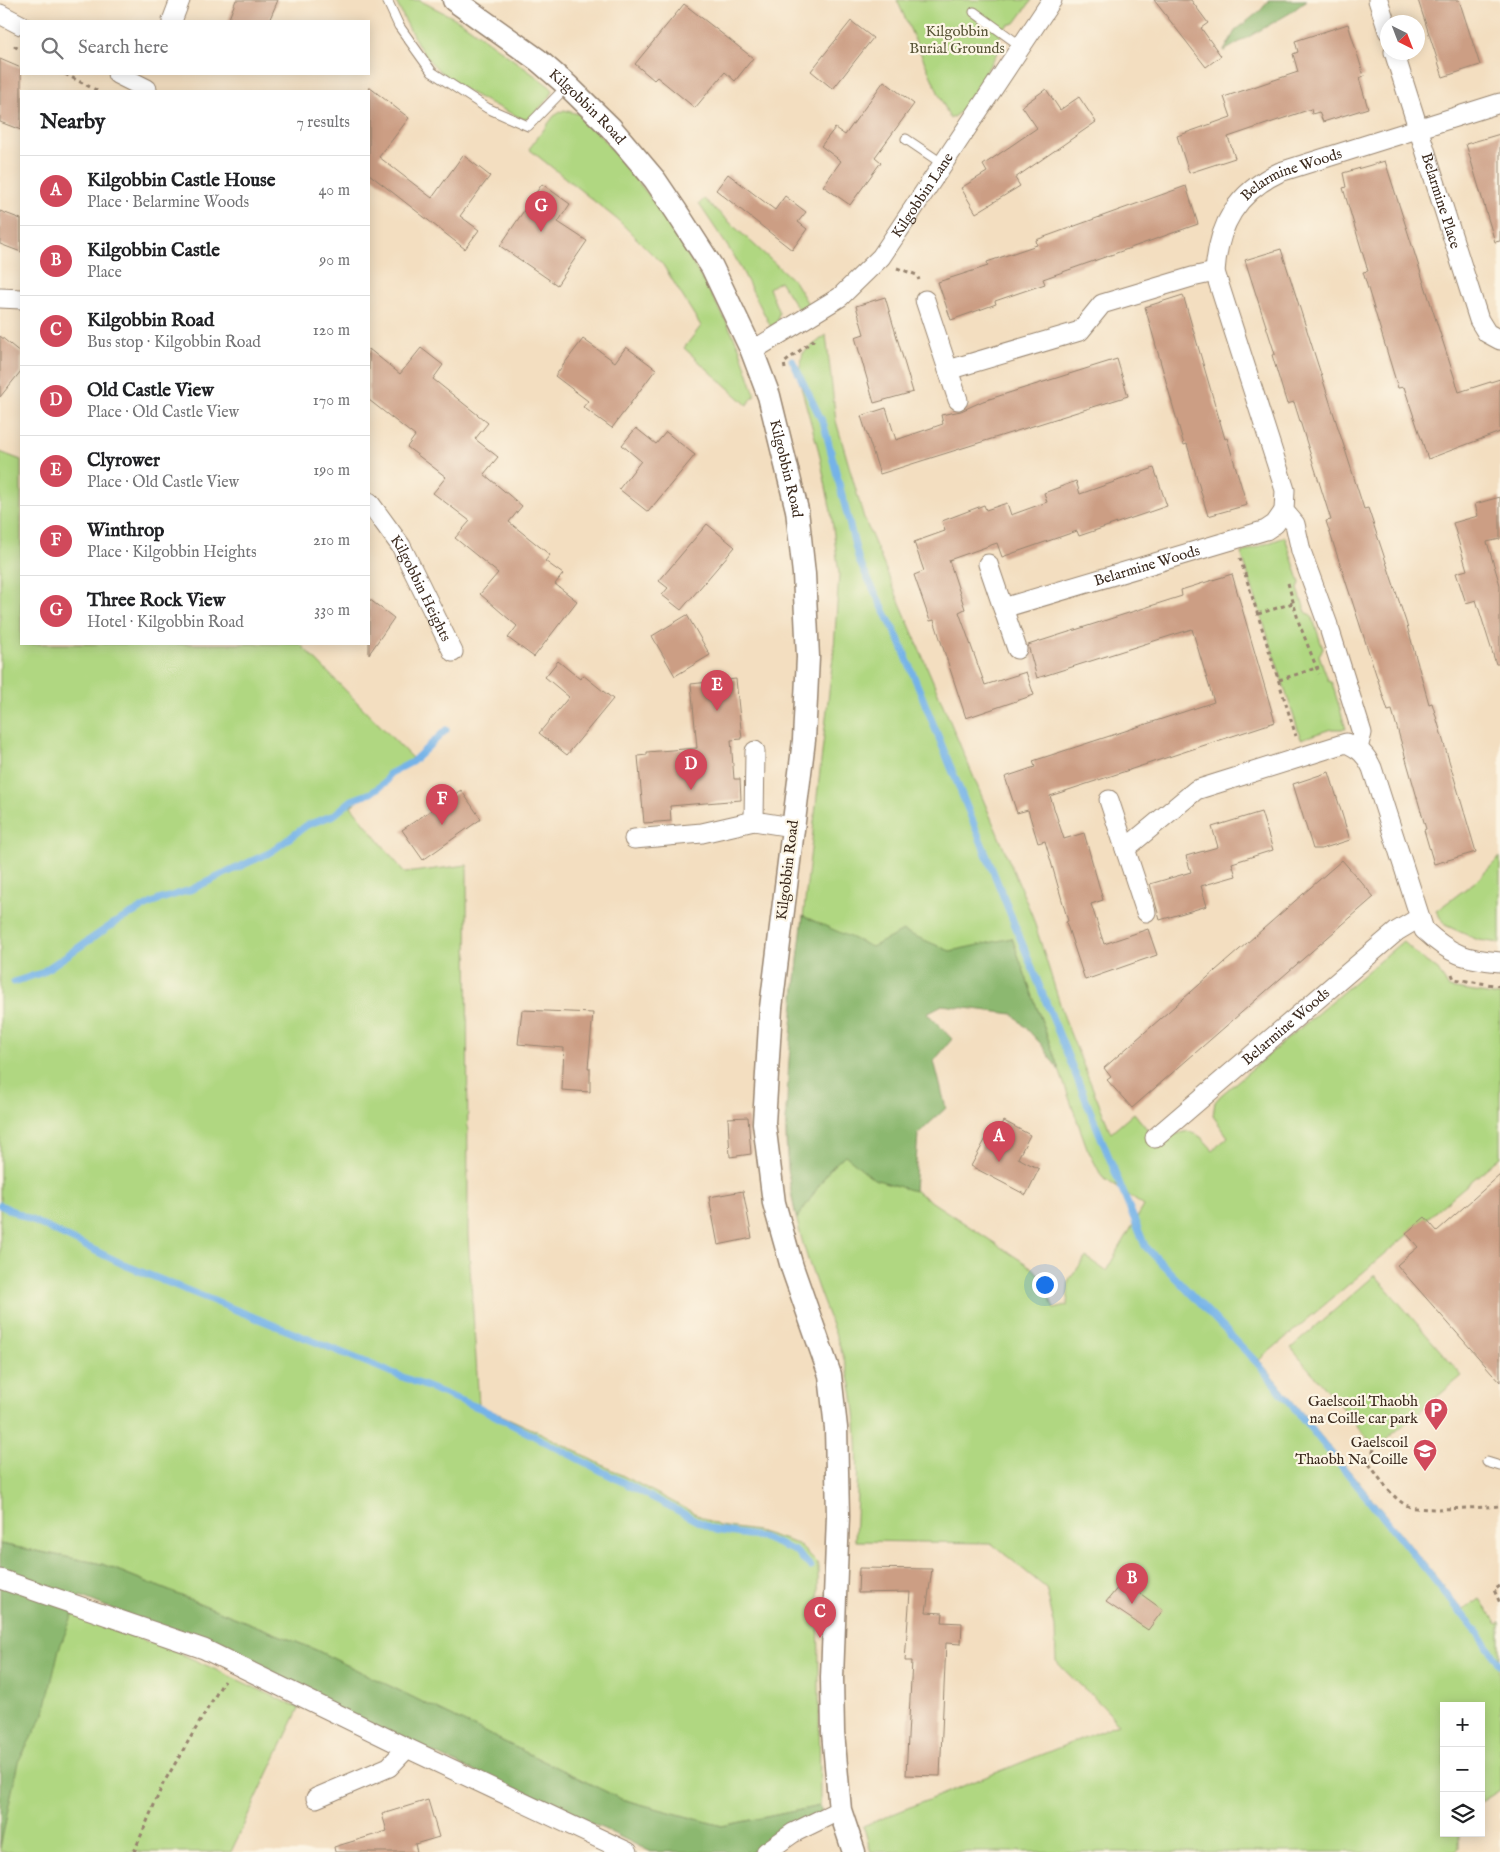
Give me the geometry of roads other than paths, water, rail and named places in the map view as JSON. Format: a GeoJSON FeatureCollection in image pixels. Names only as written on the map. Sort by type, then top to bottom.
{"type":"FeatureCollection","features":[{"type":"Feature","properties":{"kind":"street"},"geometry":{"type":"LineString","coordinates":[[172,20],[180,0]]}},
{"type":"Feature","properties":{"kind":"street","name":"Kilgobbin Road"},"geometry":{"type":"LineString","coordinates":[[454,0],[538,60],[568,86],[611,128],[660,188],[712,267],[752,350],[769,396],[780,434],[797,510],[804,574],[808,666],[804,740],[792,827],[772,1008],[764,1123],[774,1203],[792,1267],[830,1375],[836,1428],[838,1516],[832,1678],[833,1732],[840,1810],[854,1852]]}},
{"type":"Feature","properties":{"kind":"street","name":"Kilgobbin Lane"},"geometry":{"type":"LineString","coordinates":[[752,350],[840,297],[881,257],[1052,0]]}},
{"type":"Feature","properties":{"kind":"street"},"geometry":{"type":"LineString","coordinates":[[1378,0],[1383,15]]}},
{"type":"Feature","properties":{"kind":"street"},"geometry":{"type":"LineString","coordinates":[[0,14],[20,24]]}},
{"type":"Feature","properties":{"kind":"street","name":"Belarmine Place"},"geometry":{"type":"LineString","coordinates":[[1397,60],[1479,320],[1487,333],[1500,340]]}},
{"type":"Feature","properties":{"kind":"street"},"geometry":{"type":"LineString","coordinates":[[120,75],[149,85]]}},
{"type":"Feature","properties":{"kind":"street","name":"Belarmine Woods"},"geometry":{"type":"LineString","coordinates":[[1003,608],[1266,530],[1275,524],[1284,511],[1285,490],[1215,272],[1216,252],[1221,233],[1242,198],[1257,184],[1280,172],[1500,103]]}},
{"type":"Feature","properties":{"kind":"street"},"geometry":{"type":"LineString","coordinates":[[948,370],[1080,330],[1102,304],[1192,276],[1215,272]]}},
{"type":"Feature","properties":{"kind":"street"},"geometry":{"type":"LineString","coordinates":[[0,298],[20,299]]}},
{"type":"Feature","properties":{"kind":"street"},"geometry":{"type":"LineString","coordinates":[[925,300],[958,400]]}},
{"type":"Feature","properties":{"kind":"street","name":"Kilgobbin Heights"},"geometry":{"type":"LineString","coordinates":[[370,503],[401,546],[453,652]]}},
{"type":"Feature","properties":{"kind":"street"},"geometry":{"type":"LineString","coordinates":[[1284,511],[1295,524],[1301,551],[1340,660],[1362,733],[1358,748]]}},
{"type":"Feature","properties":{"kind":"street"},"geometry":{"type":"LineString","coordinates":[[988,564],[1016,649]]}},
{"type":"Feature","properties":{"kind":"street"},"geometry":{"type":"LineString","coordinates":[[1125,849],[1196,790],[1346,743],[1358,748],[1367,757],[1372,768],[1424,930],[1441,945],[1458,956],[1500,962]]}},
{"type":"Feature","properties":{"kind":"street"},"geometry":{"type":"LineString","coordinates":[[754,821],[755,751]]}},
{"type":"Feature","properties":{"kind":"street"},"geometry":{"type":"LineString","coordinates":[[1109,800],[1146,912]]}},
{"type":"Feature","properties":{"kind":"street"},"geometry":{"type":"LineString","coordinates":[[634,839],[702,833],[754,821],[792,827]]}},
{"type":"Feature","properties":{"kind":"street","name":"Belarmine Woods"},"geometry":{"type":"LineString","coordinates":[[1155,1138],[1397,931],[1419,918]]}},
{"type":"Feature","properties":{"kind":"street"},"geometry":{"type":"LineString","coordinates":[[0,1578],[204,1649],[406,1748],[628,1852]]}},
{"type":"Feature","properties":{"kind":"street"},"geometry":{"type":"LineString","coordinates":[[316,1798],[389,1767],[406,1748]]}},
{"type":"Feature","properties":{"kind":"street"},"geometry":{"type":"LineString","coordinates":[[766,1852],[793,1833],[840,1810]]}},
{"type":"Feature","properties":{"kind":"lane"},"geometry":{"type":"LineString","coordinates":[[387,0],[399,26],[432,72],[487,108],[528,126],[568,86]]}},
{"type":"Feature","properties":{"kind":"lane"},"geometry":{"type":"LineString","coordinates":[[974,12],[1021,46]]}},
{"type":"Feature","properties":{"kind":"lane"},"geometry":{"type":"LineString","coordinates":[[906,139],[943,164]]}},
{"type":"Feature","properties":{"kind":"lane"},"geometry":{"type":"LineString","coordinates":[[1487,1462],[1500,1466]]}},
{"type":"Feature","properties":{"kind":"waterway"},"geometry":{"type":"LineString","coordinates":[[792,360],[824,425],[859,561],[900,642],[1145,1246],[1258,1364],[1485,1642],[1500,1664]]}},
{"type":"Feature","properties":{"kind":"waterway"},"geometry":{"type":"LineString","coordinates":[[14,982],[41,973],[116,922],[158,900],[190,890],[271,852],[307,825],[334,815],[352,800],[371,793],[386,782],[389,774],[412,762],[446,730]]}},
{"type":"Feature","properties":{"kind":"waterway"},"geometry":{"type":"LineString","coordinates":[[0,1205],[127,1266],[482,1409],[715,1530],[761,1537],[795,1551],[811,1567]]}},
{"type":"Feature","properties":{"kind":"place","name":"Three Rock View"},"geometry":{"type":"Point","coordinates":[541,232]}},
{"type":"Feature","properties":{"kind":"place","name":"Clyrower"},"geometry":{"type":"Point","coordinates":[717,711]}},
{"type":"Feature","properties":{"kind":"place","name":"Old Castle View"},"geometry":{"type":"Point","coordinates":[691,790]}},
{"type":"Feature","properties":{"kind":"place","name":"Winthrop"},"geometry":{"type":"Point","coordinates":[442,825]}},
{"type":"Feature","properties":{"kind":"place","name":"Kilgobbin Castle House"},"geometry":{"type":"Point","coordinates":[999,1162]}},
{"type":"Feature","properties":{"kind":"place","name":"Gaelscoil Thaobh na Coille car park"},"geometry":{"type":"Point","coordinates":[1436,1431]}},
{"type":"Feature","properties":{"kind":"place","name":"Gaelscoil Thaobh Na Coille"},"geometry":{"type":"Point","coordinates":[1425,1472]}},
{"type":"Feature","properties":{"kind":"place","name":"Kilgobbin Castle"},"geometry":{"type":"Point","coordinates":[1132,1604]}},
{"type":"Feature","properties":{"kind":"place","name":"Kilgobbin Road"},"geometry":{"type":"Point","coordinates":[820,1638]}},
{"type":"Feature","properties":{"kind":"park label","name":"Kilgobbin Burial Grounds"},"geometry":{"type":"Point","coordinates":[957,40]}}]}
